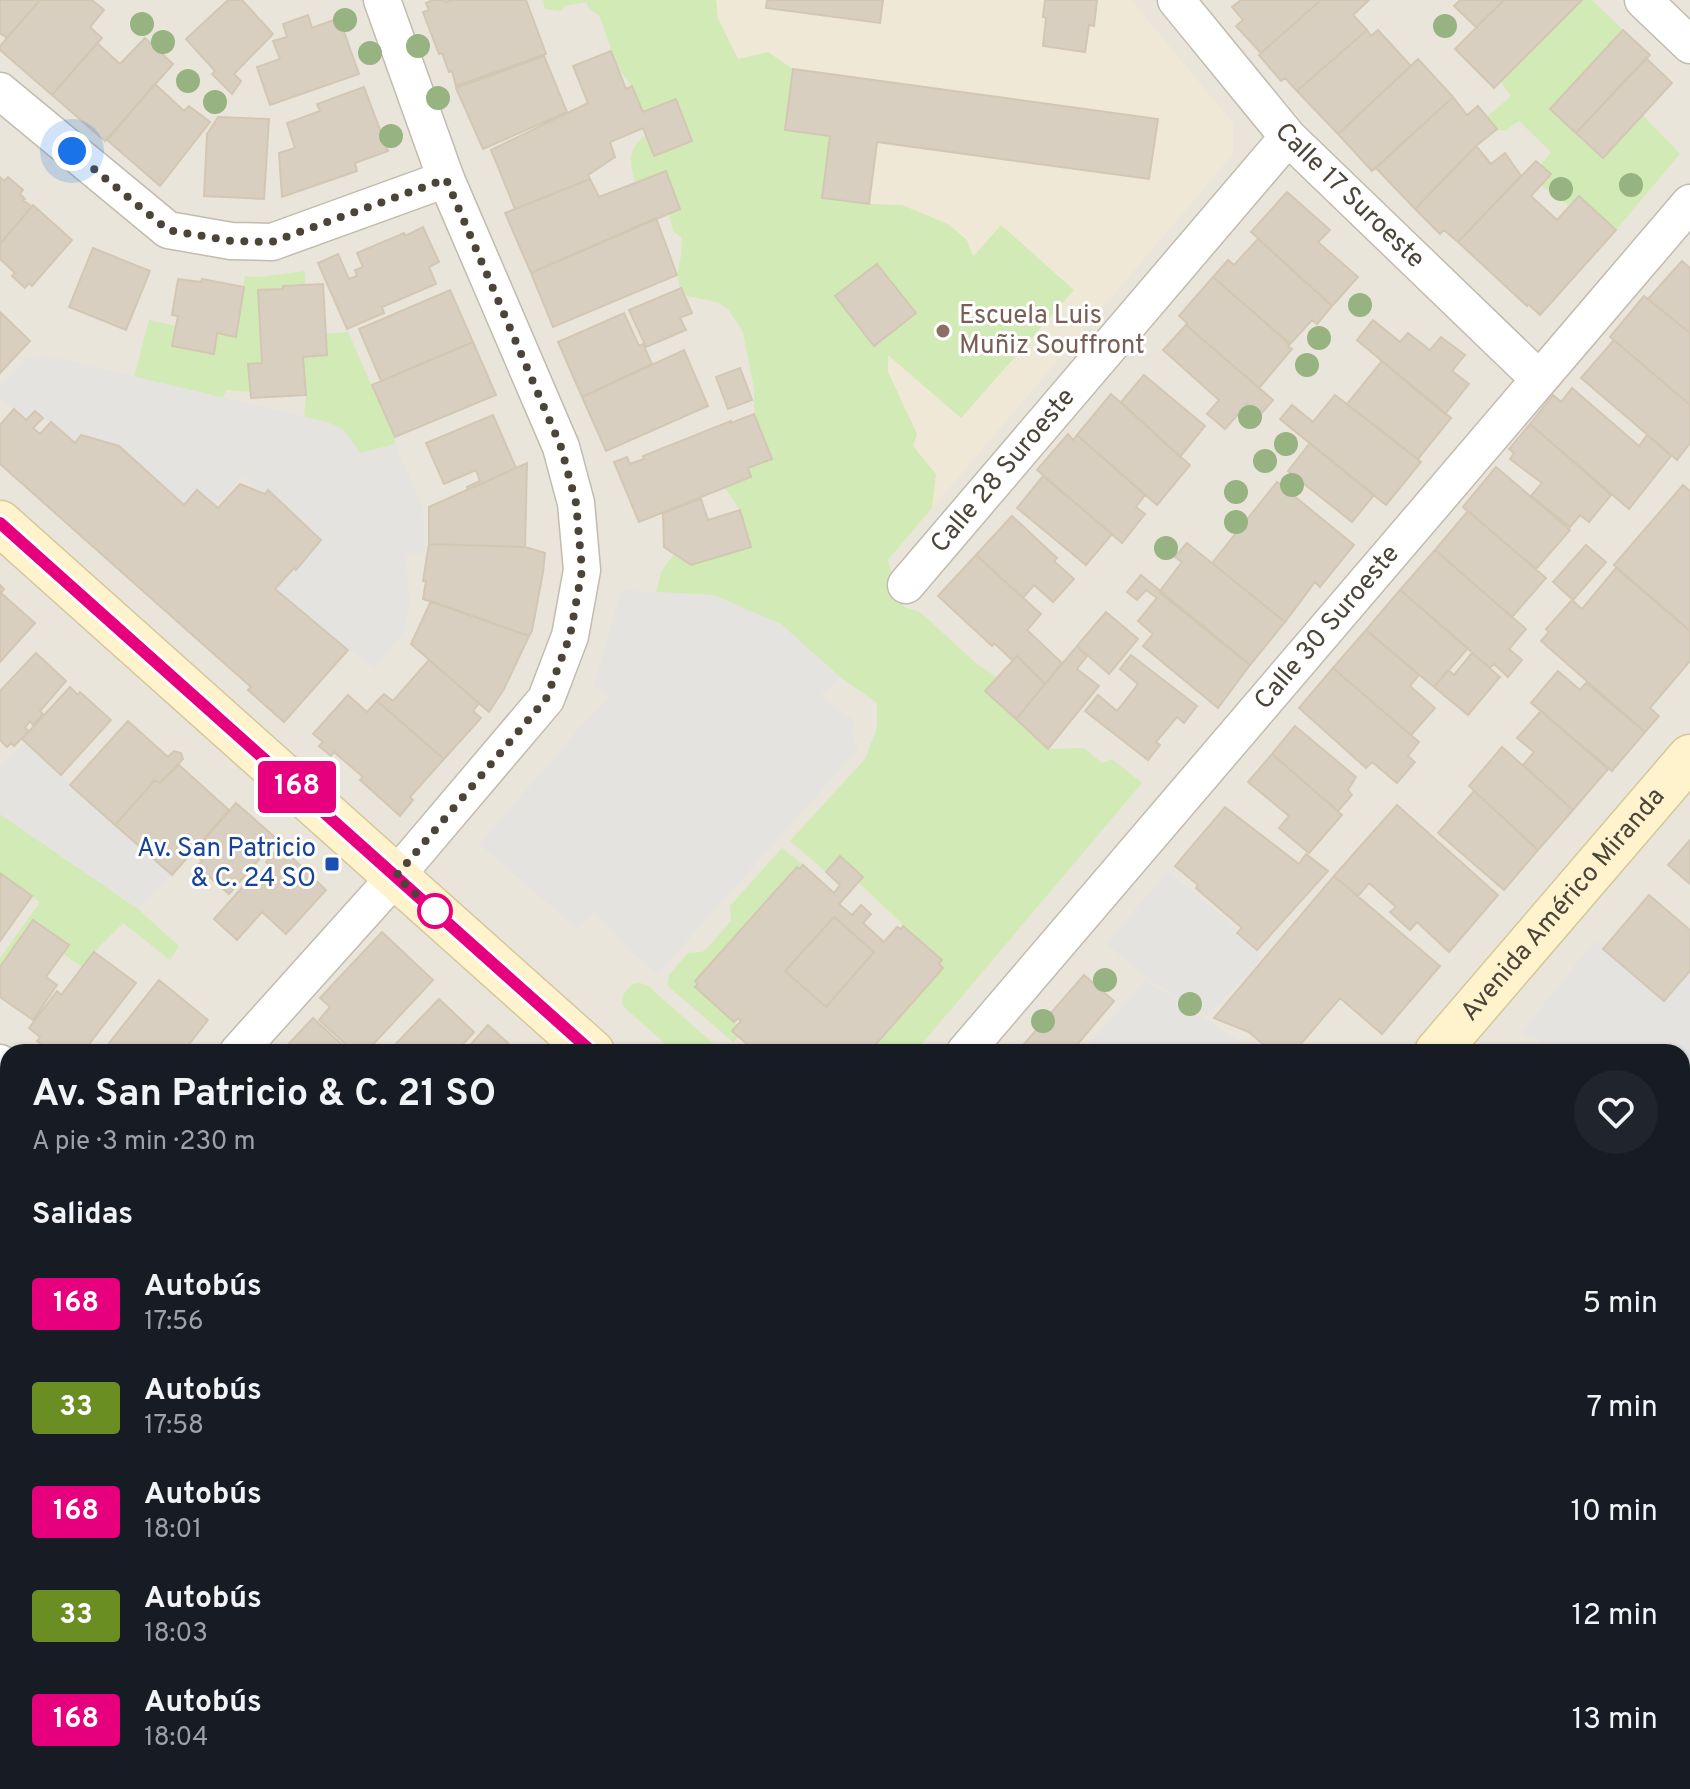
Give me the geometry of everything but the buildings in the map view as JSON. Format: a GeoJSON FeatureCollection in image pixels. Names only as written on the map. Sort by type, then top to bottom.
{"type":"FeatureCollection","features":[{"type":"Feature","properties":{"kind":"street"},"geometry":{"type":"LineString","coordinates":[[245,1044],[396,876],[546,699],[570,636],[582,570],[576,503],[561,447],[446,179],[382,0]]}},
{"type":"Feature","properties":{"kind":"street","name":"Calle 17 Suroeste"},"geometry":{"type":"LineString","coordinates":[[1176,0],[1288,137],[1538,378]]}},
{"type":"Feature","properties":{"kind":"street"},"geometry":{"type":"LineString","coordinates":[[1643,0],[1690,45]]}},
{"type":"Feature","properties":{"kind":"street"},"geometry":{"type":"LineString","coordinates":[[0,91],[168,230],[231,241],[272,242],[446,179]]}},
{"type":"Feature","properties":{"kind":"street","name":"Calle 28 Suroeste"},"geometry":{"type":"LineString","coordinates":[[906,585],[1288,137]]}},
{"type":"Feature","properties":{"kind":"street","name":"Calle 30 Suroeste"},"geometry":{"type":"LineString","coordinates":[[972,1044],[1690,203]]}},
{"type":"Feature","properties":{"kind":"street"},"geometry":{"type":"LineString","coordinates":[[0,523],[583,1044]]}},
{"type":"Feature","properties":{"kind":"street","name":"Avenida Américo Miranda"},"geometry":{"type":"LineString","coordinates":[[1444,1044],[1690,757]]}},
{"type":"Feature","properties":{"kind":"shaded area"},"geometry":{"type":"Polygon","coordinates":[[[0,0],[1690,0],[1690,1044],[0,1044],[0,0]]]}},
{"type":"Feature","properties":{"kind":"shaded area","name":"Escuela Luis Muñiz Souffront"},"geometry":{"type":"Polygon","coordinates":[[[680,0],[1131,0],[1233,123],[1233,154],[888,560],[680,0]]]}},
{"type":"Feature","properties":{"kind":"shaded area"},"geometry":{"type":"Polygon","coordinates":[[[48,356],[327,422],[341,428],[359,452],[395,444],[423,507],[425,552],[406,557],[410,604],[404,632],[374,669],[275,589],[321,540],[268,491],[265,494],[243,476],[215,507],[197,490],[184,505],[119,446],[81,436],[75,443],[35,411],[26,420],[0,398],[0,385],[26,358],[48,356]]]}},
{"type":"Feature","properties":{"kind":"shaded area"},"geometry":{"type":"Polygon","coordinates":[[[621,590],[714,595],[781,624],[841,678],[821,695],[854,721],[852,730],[858,749],[658,974],[632,953],[595,913],[577,929],[479,844],[578,728],[610,698],[594,686],[621,590]]]}},
{"type":"Feature","properties":{"kind":"shaded area"},"geometry":{"type":"Polygon","coordinates":[[[25,743],[172,875],[138,909],[0,814],[0,766],[25,743]]]}},
{"type":"Feature","properties":{"kind":"shaded area"},"geometry":{"type":"Polygon","coordinates":[[[1168,871],[1237,929],[1234,933],[1262,958],[1207,1016],[1146,978],[1106,943],[1168,871]]]}},
{"type":"Feature","properties":{"kind":"shaded area"},"geometry":{"type":"Polygon","coordinates":[[[1594,941],[1664,1001],[1690,971],[1690,1044],[1542,1044],[1520,1034],[1594,941]]]}},
{"type":"Feature","properties":{"kind":"shaded area"},"geometry":{"type":"Polygon","coordinates":[[[1145,980],[1243,1044],[1088,1044],[1145,980]]]}},
{"type":"Feature","properties":{"kind":"green space"},"geometry":{"type":"Polygon","coordinates":[[[543,0],[716,0],[718,18],[738,59],[768,52],[793,69],[785,130],[830,136],[822,198],[902,205],[948,224],[967,240],[973,257],[1001,225],[1074,290],[961,418],[888,355],[888,372],[917,434],[913,446],[936,474],[932,508],[888,560],[897,594],[904,607],[920,612],[977,664],[997,677],[985,691],[1048,749],[1084,748],[1102,763],[1112,759],[1142,783],[922,1044],[876,1044],[943,968],[939,964],[941,960],[858,882],[840,857],[826,872],[790,841],[865,759],[877,728],[877,703],[841,678],[781,625],[654,602],[661,572],[674,554],[691,565],[751,547],[740,510],[725,488],[751,478],[748,468],[772,458],[754,414],[754,389],[743,332],[728,309],[717,302],[687,296],[680,288],[677,275],[682,238],[673,231],[669,213],[680,209],[666,172],[635,182],[631,157],[644,135],[654,156],[692,141],[676,100],[643,111],[632,86],[618,68],[599,15],[590,10],[586,2],[565,6],[561,11],[545,9],[543,0]]]}},
{"type":"Feature","properties":{"kind":"green space"},"geometry":{"type":"Polygon","coordinates":[[[1582,0],[1592,0],[1623,30],[1551,110],[1603,158],[1643,115],[1680,154],[1616,230],[1580,197],[1568,205],[1541,185],[1551,175],[1541,165],[1551,152],[1519,121],[1505,131],[1497,129],[1487,117],[1511,96],[1500,81],[1582,0]]]}},
{"type":"Feature","properties":{"kind":"green space"},"geometry":{"type":"Polygon","coordinates":[[[305,271],[305,284],[258,290],[262,363],[249,364],[250,392],[226,390],[223,398],[134,377],[149,320],[176,326],[173,346],[213,353],[217,333],[235,336],[245,276],[305,271]]]}},
{"type":"Feature","properties":{"kind":"green space"},"geometry":{"type":"Polygon","coordinates":[[[348,332],[395,444],[359,452],[304,417],[303,357],[326,355],[326,334],[348,332]]]}},
{"type":"Feature","properties":{"kind":"green space"},"geometry":{"type":"Polygon","coordinates":[[[0,814],[138,909],[179,946],[170,960],[123,923],[82,967],[31,931],[0,974],[0,958],[40,902],[0,873],[0,814]]]}},
{"type":"Feature","properties":{"kind":"green space"},"geometry":{"type":"Polygon","coordinates":[[[782,848],[803,865],[800,869],[796,867],[695,981],[698,984],[695,987],[738,1025],[732,1031],[739,1037],[733,1042],[669,987],[669,975],[688,953],[702,952],[708,947],[731,921],[730,906],[782,848]]]}},
{"type":"Feature","properties":{"kind":"green space"},"geometry":{"type":"Polygon","coordinates":[[[632,984],[648,986],[714,1044],[665,1044],[623,1006],[626,991],[632,984]]]}},
{"type":"Feature","properties":{"kind":"bus line","name":"168"},"geometry":{"type":"LineString","coordinates":[[0,523],[583,1044]]}},
{"type":"Feature","properties":{"kind":"place","name":"Escuela Luis Muñiz Souffront"},"geometry":{"type":"Point","coordinates":[943,331]}},
{"type":"Feature","properties":{"kind":"place","name":"Av. San Patricio & C. 24 SO"},"geometry":{"type":"Point","coordinates":[332,864]}},
{"type":"Feature","properties":{"kind":"route"},"geometry":{"type":"LineString","coordinates":[[72,151],[168,230],[231,241],[272,242],[446,179],[561,447],[576,503],[582,570],[570,636],[546,699],[396,876],[439,915],[435,911]]}}]}
